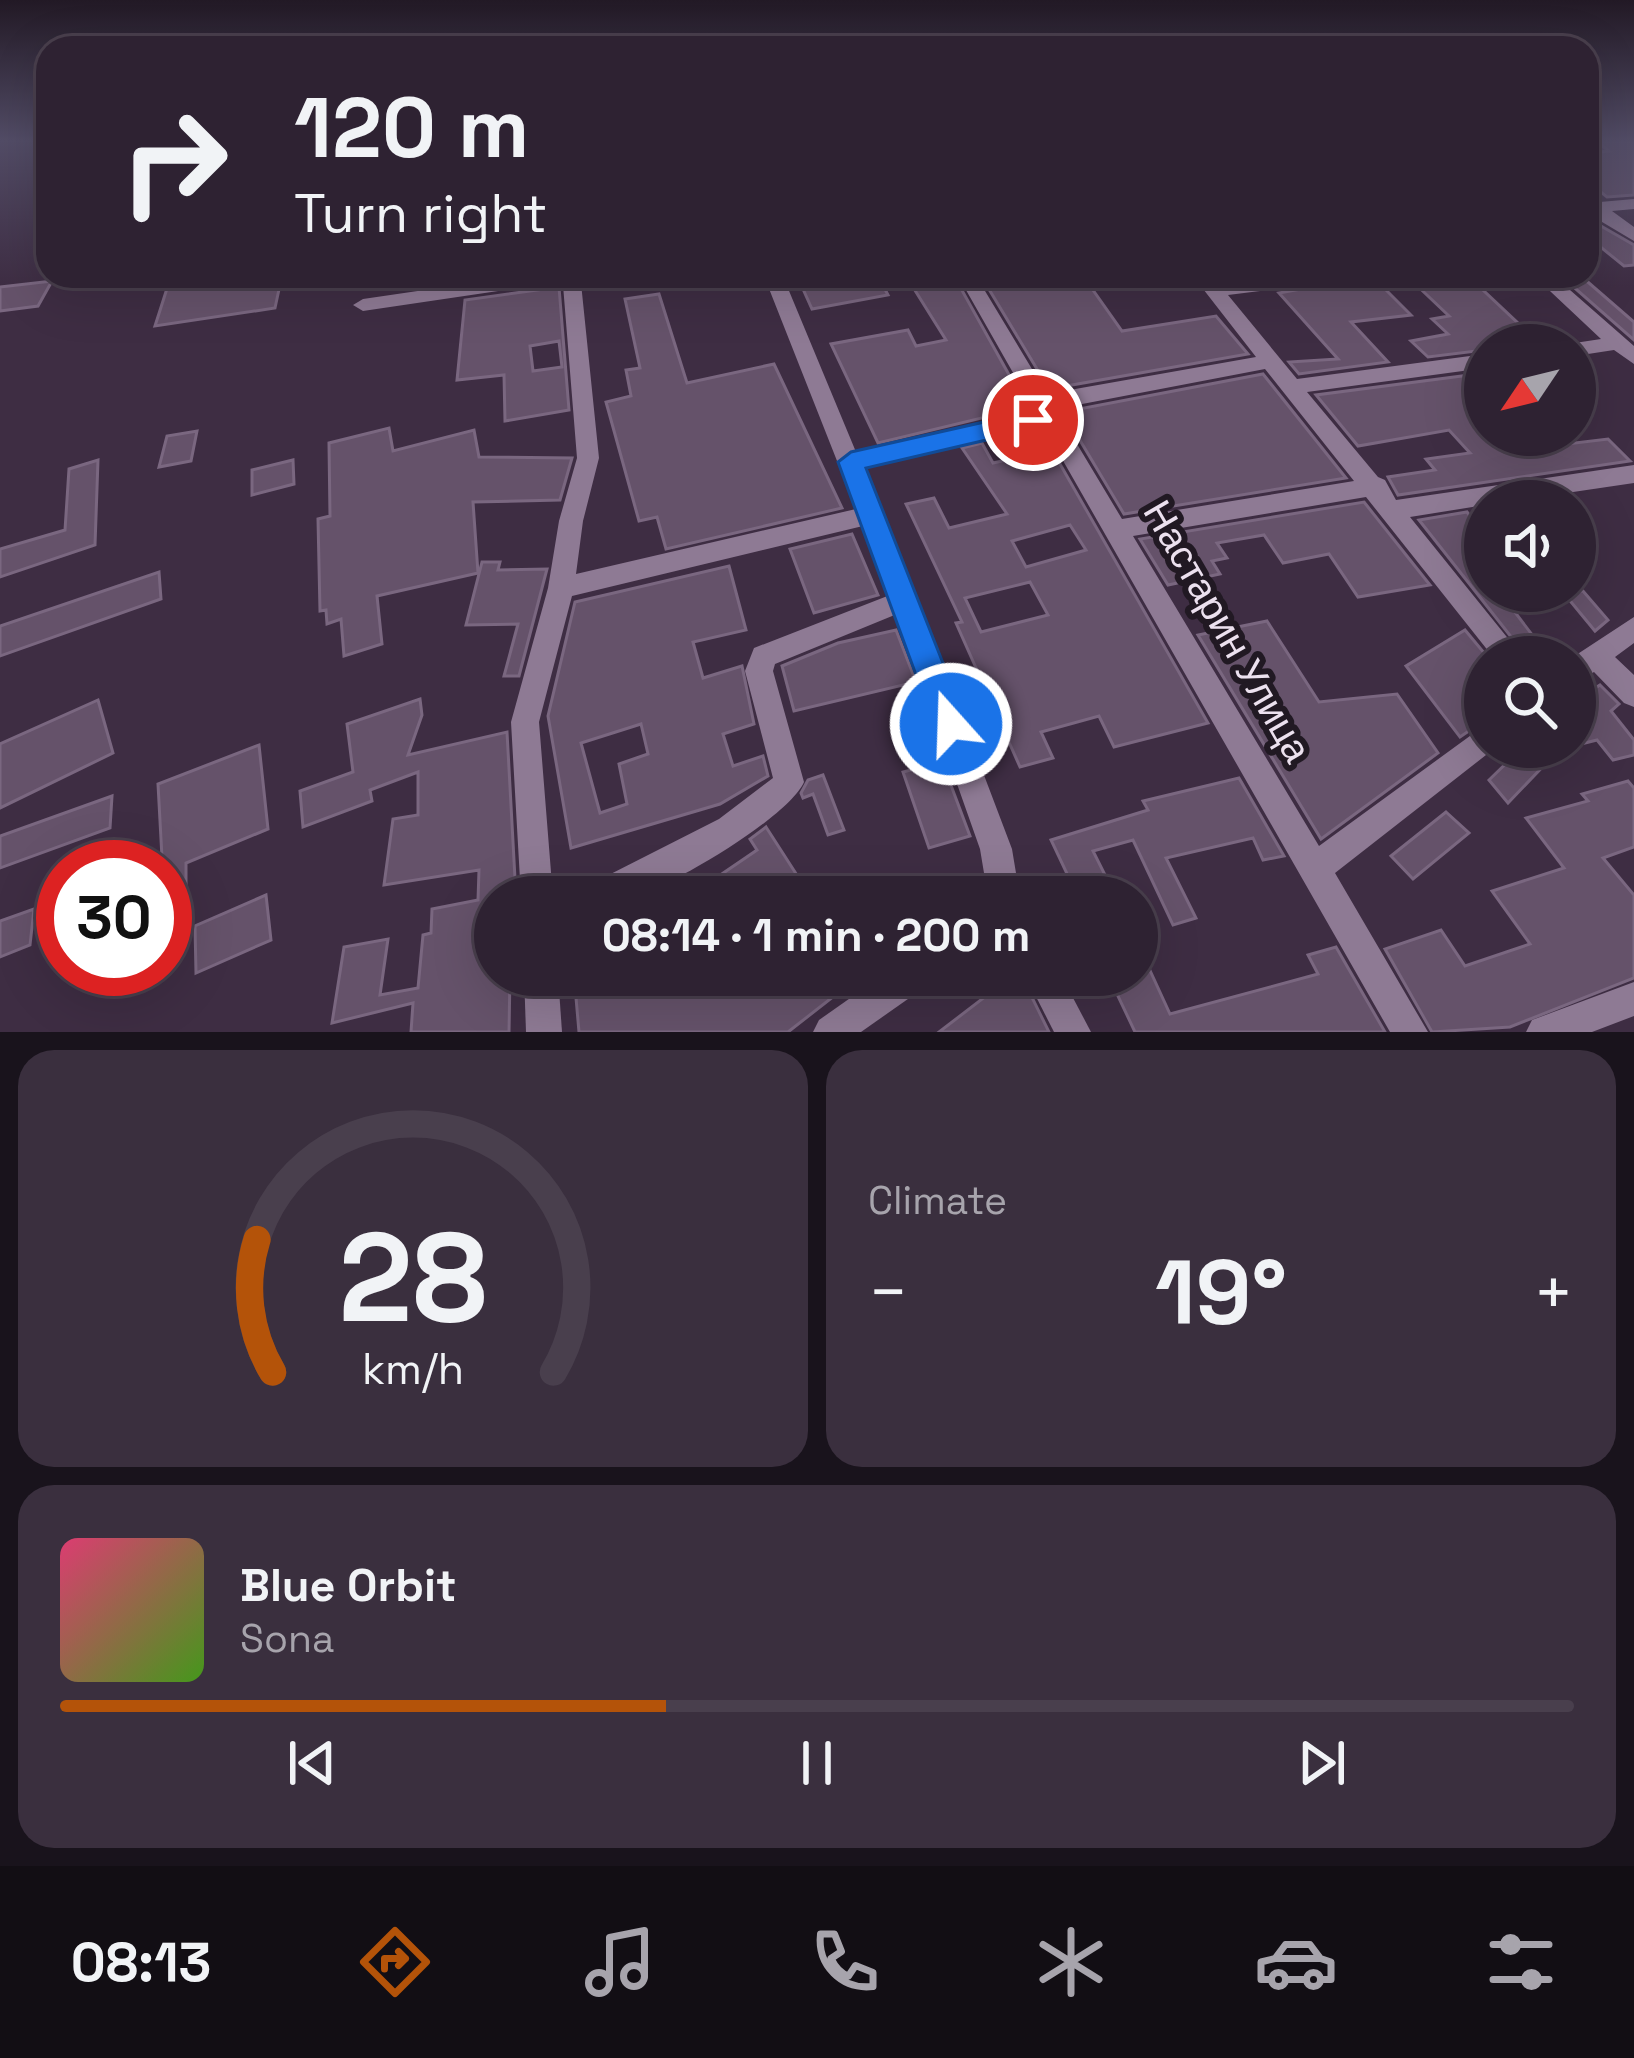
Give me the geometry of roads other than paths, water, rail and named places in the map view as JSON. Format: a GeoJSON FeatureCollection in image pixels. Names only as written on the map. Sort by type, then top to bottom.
{"type":"FeatureCollection","features":[{"type":"Feature","properties":{"kind":"street"},"geometry":{"type":"LineString","coordinates":[[1599,205],[1634,204]]}},
{"type":"Feature","properties":{"kind":"street"},"geometry":{"type":"LineString","coordinates":[[1599,211],[1634,236]]}},
{"type":"Feature","properties":{"kind":"street"},"geometry":{"type":"LineString","coordinates":[[363,305],[480,288]]}},
{"type":"Feature","properties":{"kind":"street"},"geometry":{"type":"LineString","coordinates":[[536,876],[525,722],[561,589],[571,521],[588,458],[573,288]]}},
{"type":"Feature","properties":{"kind":"street"},"geometry":{"type":"LineString","coordinates":[[778,288],[873,514],[996,849],[1000,876]]}},
{"type":"Feature","properties":{"kind":"street","name":"Настарин Улица"},"geometry":{"type":"LineString","coordinates":[[974,288],[1120,529],[1410,1032]]}},
{"type":"Feature","properties":{"kind":"street"},"geometry":{"type":"LineString","coordinates":[[1211,288],[1377,486],[1492,636]]}},
{"type":"Feature","properties":{"kind":"street"},"geometry":{"type":"LineString","coordinates":[[1556,288],[1626,350]]}},
{"type":"Feature","properties":{"kind":"street"},"geometry":{"type":"LineString","coordinates":[[1596,349],[1626,350]]}},
{"type":"Feature","properties":{"kind":"street"},"geometry":{"type":"LineString","coordinates":[[851,462],[1033,420],[1046,404],[1270,361]]}},
{"type":"Feature","properties":{"kind":"street"},"geometry":{"type":"LineString","coordinates":[[1291,387],[1464,364]]}},
{"type":"Feature","properties":{"kind":"street"},"geometry":{"type":"LineString","coordinates":[[1393,510],[1634,474]]}},
{"type":"Feature","properties":{"kind":"street"},"geometry":{"type":"LineString","coordinates":[[1120,529],[1377,486]]}},
{"type":"Feature","properties":{"kind":"street"},"geometry":{"type":"LineString","coordinates":[[561,589],[873,514]]}},
{"type":"Feature","properties":{"kind":"street"},"geometry":{"type":"LineString","coordinates":[[638,876],[750,817],[789,782],[759,670],[764,656],[905,599]]}},
{"type":"Feature","properties":{"kind":"street"},"geometry":{"type":"LineString","coordinates":[[1596,656],[1634,628]]}},
{"type":"Feature","properties":{"kind":"street"},"geometry":{"type":"LineString","coordinates":[[1596,669],[1634,694]]}},
{"type":"Feature","properties":{"kind":"street"},"geometry":{"type":"LineString","coordinates":[[1317,867],[1464,754]]}},
{"type":"Feature","properties":{"kind":"street"},"geometry":{"type":"LineString","coordinates":[[542,996],[544,1032]]}},
{"type":"Feature","properties":{"kind":"street"},"geometry":{"type":"LineString","coordinates":[[831,1032],[883,996]]}},
{"type":"Feature","properties":{"kind":"street"},"geometry":{"type":"LineString","coordinates":[[1053,996],[1073,1032]]}},
{"type":"Feature","properties":{"kind":"street"},"geometry":{"type":"LineString","coordinates":[[1544,1032],[1634,999]]}}]}
